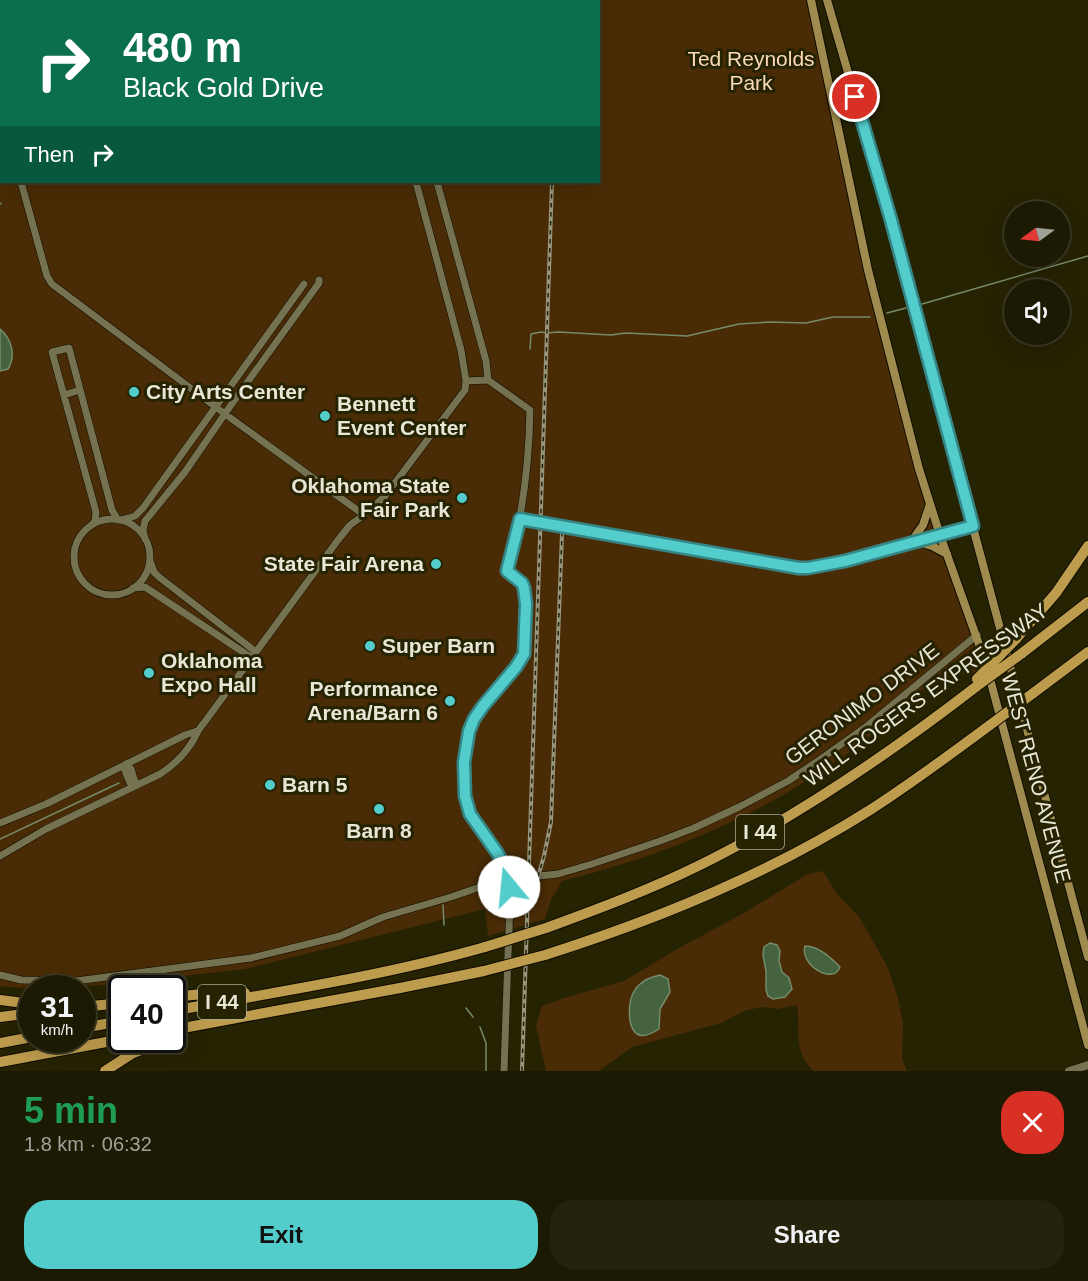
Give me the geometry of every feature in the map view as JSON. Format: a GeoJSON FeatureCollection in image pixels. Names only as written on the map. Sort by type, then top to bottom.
{"type":"FeatureCollection","features":[{"type":"Feature","properties":{"kind":"highway"},"geometry":{"type":"LineString","coordinates":[[977,682],[1056,593],[1088,546]]}},
{"type":"Feature","properties":{"kind":"highway","name":"WILL ROGERS EXPRESSWAY"},"geometry":{"type":"LineString","coordinates":[[186,1008],[398,969],[485,947],[546,928],[646,890],[742,843],[862,770],[956,703],[977,682],[1021,654],[1088,604]]}},
{"type":"Feature","properties":{"kind":"highway"},"geometry":{"type":"LineString","coordinates":[[1057,674],[1088,642]]}},
{"type":"Feature","properties":{"kind":"highway","name":"I 44"},"geometry":{"type":"LineString","coordinates":[[186,1027],[484,971],[545,955],[655,918],[739,882],[869,811],[913,782],[1088,652]]}},
{"type":"Feature","properties":{"kind":"highway"},"geometry":{"type":"LineString","coordinates":[[186,996],[213,993],[272,993]]}},
{"type":"Feature","properties":{"kind":"highway"},"geometry":{"type":"LineString","coordinates":[[0,1000],[18,1002]]}},
{"type":"Feature","properties":{"kind":"highway"},"geometry":{"type":"LineString","coordinates":[[0,1017],[18,1015]]}},
{"type":"Feature","properties":{"kind":"highway"},"geometry":{"type":"LineString","coordinates":[[186,1030],[197,1025]]}},
{"type":"Feature","properties":{"kind":"highway"},"geometry":{"type":"LineString","coordinates":[[0,1043],[18,1040]]}},
{"type":"Feature","properties":{"kind":"highway"},"geometry":{"type":"LineString","coordinates":[[0,1062],[108,1042]]}},
{"type":"Feature","properties":{"kind":"highway"},"geometry":{"type":"LineString","coordinates":[[105,1071],[133,1053]]}},
{"type":"Feature","properties":{"kind":"main road","name":"WEST RENO AVENUE"},"geometry":{"type":"LineString","coordinates":[[811,0],[877,311],[930,504],[986,664],[1088,1045]]}},
{"type":"Feature","properties":{"kind":"main road","name":"WEST RENO AVENUE"},"geometry":{"type":"LineString","coordinates":[[827,0],[891,220],[1088,957]]}},
{"type":"Feature","properties":{"kind":"main road"},"geometry":{"type":"LineString","coordinates":[[814,17],[831,13]]}},
{"type":"Feature","properties":{"kind":"main road"},"geometry":{"type":"LineString","coordinates":[[930,504],[923,525],[913,542],[937,548],[947,554]]}},
{"type":"Feature","properties":{"kind":"main road"},"geometry":{"type":"LineString","coordinates":[[1069,1071],[1088,1065]]}},
{"type":"Feature","properties":{"kind":"street"},"geometry":{"type":"LineString","coordinates":[[21,183],[47,276],[52,284],[364,515]]}},
{"type":"Feature","properties":{"kind":"street"},"geometry":{"type":"LineString","coordinates":[[0,856],[46,829],[170,767],[180,758],[195,737],[196,731],[350,525],[385,496],[465,390],[466,381],[461,350],[416,183]]}},
{"type":"Feature","properties":{"kind":"street"},"geometry":{"type":"LineString","coordinates":[[438,183],[486,361],[488,380]]}},
{"type":"Feature","properties":{"kind":"street"},"geometry":{"type":"LineString","coordinates":[[254,655],[154,572],[143,530],[145,521],[185,471],[319,280]]}},
{"type":"Feature","properties":{"kind":"street"},"geometry":{"type":"LineString","coordinates":[[92,525],[106,519],[119,520],[135,516],[143,508],[304,284]]}},
{"type":"Feature","properties":{"kind":"street"},"geometry":{"type":"LineString","coordinates":[[145,539],[136,528],[119,520],[112,510],[69,348],[52,352],[96,512],[95,521],[82,534],[75,548],[74,561],[78,574],[86,585],[102,593],[116,594],[146,586],[254,655]]}},
{"type":"Feature","properties":{"kind":"street"},"geometry":{"type":"LineString","coordinates":[[466,381],[488,380],[530,410],[521,521],[507,571],[522,583],[524,588],[526,604],[524,654],[474,719],[469,731],[464,762],[465,796],[470,814],[498,854],[507,878],[509,898],[504,1071]]}},
{"type":"Feature","properties":{"kind":"street"},"geometry":{"type":"LineString","coordinates":[[64,394],[80,390]]}},
{"type":"Feature","properties":{"kind":"street"},"geometry":{"type":"LineString","coordinates":[[521,521],[799,568],[845,561],[973,526]]}},
{"type":"Feature","properties":{"kind":"street"},"geometry":{"type":"LineString","coordinates":[[131,590],[145,574],[149,556]]}},
{"type":"Feature","properties":{"kind":"street","name":"GERONIMO DRIVE"},"geometry":{"type":"LineString","coordinates":[[0,975],[21,980],[76,981],[241,960],[340,936],[383,918],[515,875],[558,874],[634,850],[694,828],[756,799],[799,773],[867,726],[977,635]]}},
{"type":"Feature","properties":{"kind":"street"},"geometry":{"type":"LineString","coordinates":[[0,823],[46,804],[196,731]]}},
{"type":"Feature","properties":{"kind":"street"},"geometry":{"type":"LineString","coordinates":[[126,764],[131,769],[136,785]]}},
{"type":"Feature","properties":{"kind":"green space","name":"Oklahoma State Fair Park"},"geometry":{"type":"Polygon","coordinates":[[[600,0],[808,0],[882,344],[921,487],[984,667],[977,674],[942,674],[855,748],[821,772],[751,812],[678,845],[562,881],[551,900],[545,919],[488,936],[485,909],[245,969],[186,976],[108,975],[108,985],[96,985],[96,975],[18,975],[18,988],[0,986],[0,183],[600,183],[600,0]]]}},
{"type":"Feature","properties":{"kind":"green space"},"geometry":{"type":"Polygon","coordinates":[[[823,871],[836,893],[860,918],[887,966],[898,998],[903,1023],[902,1059],[907,1071],[814,1071],[807,1064],[800,1048],[797,1005],[778,1009],[761,1007],[744,1011],[721,1023],[632,1047],[599,1071],[546,1071],[536,1026],[542,1006],[624,981],[808,874],[823,871]]]}},
{"type":"Feature","properties":{"kind":"shaded area"},"geometry":{"type":"Polygon","coordinates":[[[0,329],[12,348],[12,359],[8,369],[0,371],[0,329]]]}},
{"type":"Feature","properties":{"kind":"shaded area"},"geometry":{"type":"Polygon","coordinates":[[[770,943],[777,945],[780,951],[779,961],[782,972],[789,978],[792,989],[785,997],[773,999],[768,996],[766,990],[763,955],[764,947],[770,943]]]}},
{"type":"Feature","properties":{"kind":"shaded area"},"geometry":{"type":"Polygon","coordinates":[[[805,946],[820,950],[840,967],[831,974],[818,970],[807,960],[804,953],[805,946]]]}},
{"type":"Feature","properties":{"kind":"shaded area"},"geometry":{"type":"Polygon","coordinates":[[[660,975],[668,979],[670,992],[660,1009],[659,1029],[648,1034],[637,1034],[630,1021],[631,997],[638,985],[651,977],[660,975]]]}},
{"type":"Feature","properties":{"kind":"waterway"},"geometry":{"type":"LineString","coordinates":[[922,304],[1088,256]]}},
{"type":"Feature","properties":{"kind":"waterway"},"geometry":{"type":"LineString","coordinates":[[887,313],[906,308]]}},
{"type":"Feature","properties":{"kind":"waterway"},"geometry":{"type":"LineString","coordinates":[[530,349],[531,334],[541,332],[687,336],[739,324],[806,323],[833,317],[870,317]]}},
{"type":"Feature","properties":{"kind":"waterway"},"geometry":{"type":"LineString","coordinates":[[0,839],[119,783]]}},
{"type":"Feature","properties":{"kind":"waterway"},"geometry":{"type":"LineString","coordinates":[[443,905],[444,925]]}},
{"type":"Feature","properties":{"kind":"waterway"},"geometry":{"type":"LineString","coordinates":[[466,1008],[473,1017]]}},
{"type":"Feature","properties":{"kind":"waterway"},"geometry":{"type":"LineString","coordinates":[[480,1027],[486,1043],[486,1071]]}},
{"type":"Feature","properties":{"kind":"railway"},"geometry":{"type":"LineString","coordinates":[[522,1071],[552,183]]}},
{"type":"Feature","properties":{"kind":"railway"},"geometry":{"type":"LineString","coordinates":[[533,894],[551,822],[562,534]]}},
{"type":"Feature","properties":{"kind":"place","name":"City Arts Center"},"geometry":{"type":"Point","coordinates":[134,392]}},
{"type":"Feature","properties":{"kind":"place","name":"Bennett Event Center"},"geometry":{"type":"Point","coordinates":[325,416]}},
{"type":"Feature","properties":{"kind":"place","name":"Oklahoma State Fair Park"},"geometry":{"type":"Point","coordinates":[462,498]}},
{"type":"Feature","properties":{"kind":"place","name":"State Fair Arena"},"geometry":{"type":"Point","coordinates":[436,564]}},
{"type":"Feature","properties":{"kind":"place","name":"Super Barn"},"geometry":{"type":"Point","coordinates":[370,646]}},
{"type":"Feature","properties":{"kind":"place","name":"Oklahoma Expo Hall"},"geometry":{"type":"Point","coordinates":[149,673]}},
{"type":"Feature","properties":{"kind":"place","name":"Performance Arena/Barn 6"},"geometry":{"type":"Point","coordinates":[450,701]}},
{"type":"Feature","properties":{"kind":"place","name":"Barn 5"},"geometry":{"type":"Point","coordinates":[270,785]}},
{"type":"Feature","properties":{"kind":"place","name":"Barn 8"},"geometry":{"type":"Point","coordinates":[379,809]}},
{"type":"Feature","properties":{"kind":"route"},"geometry":{"type":"LineString","coordinates":[[509,887],[498,854],[471,818],[466,805],[463,776],[467,739],[474,719],[524,654],[526,604],[524,588],[522,583],[507,571],[520,519],[799,568],[845,561],[973,526],[891,220],[855,97]]}},
{"type":"Feature","properties":{"kind":"park label","name":"Ted Reynolds Park"},"geometry":{"type":"Point","coordinates":[751,71]}}]}
